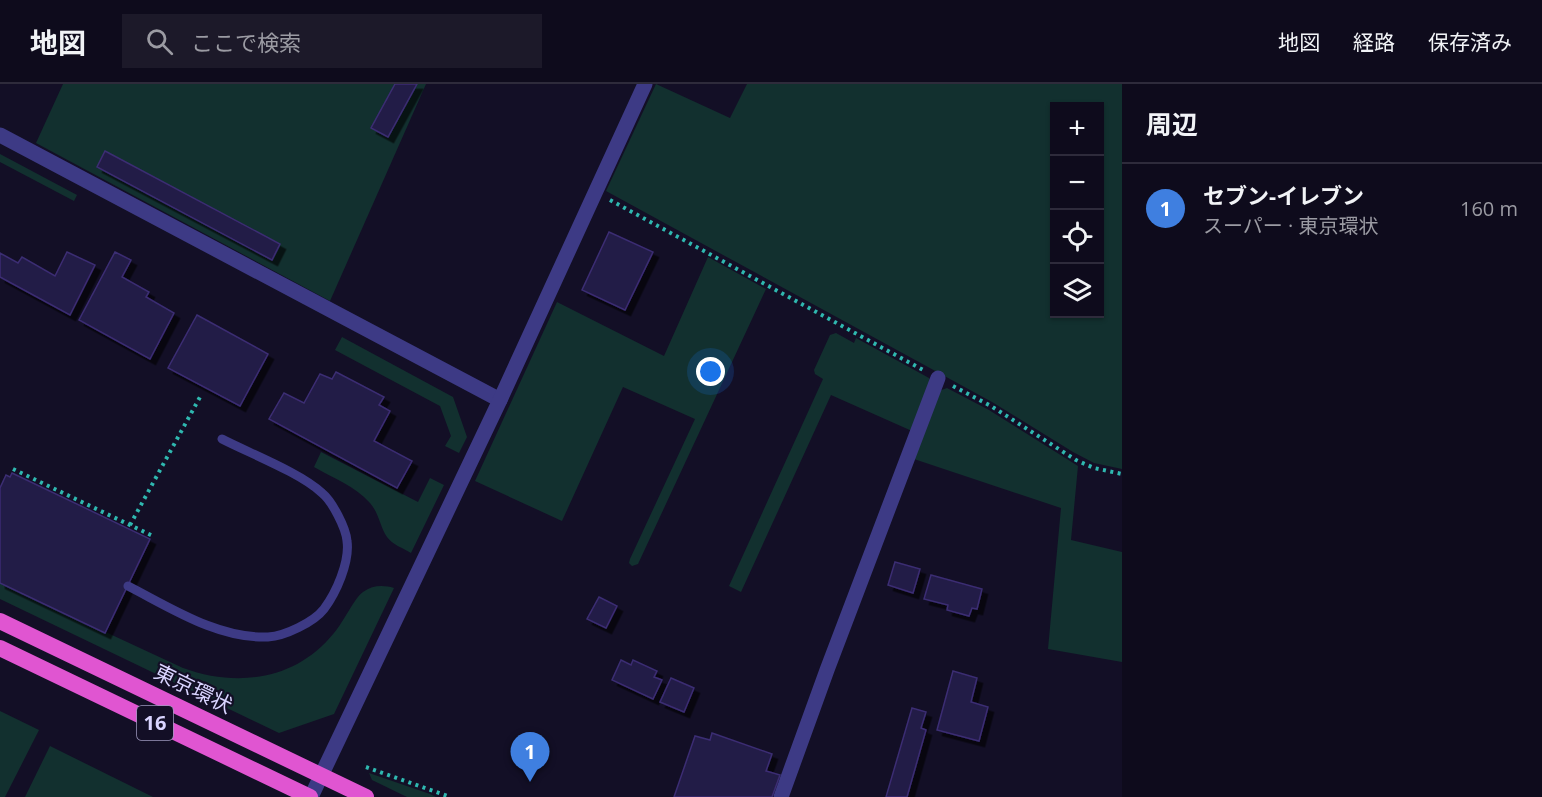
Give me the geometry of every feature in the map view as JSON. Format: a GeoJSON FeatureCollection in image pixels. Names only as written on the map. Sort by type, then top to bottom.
{"type":"FeatureCollection","features":[{"type":"Feature","properties":{"kind":"highway","name":"東京環状"},"geometry":{"type":"LineString","coordinates":[[0,621],[366,797]]}},
{"type":"Feature","properties":{"kind":"highway","name":"16"},"geometry":{"type":"LineString","coordinates":[[0,648],[311,797]]}},
{"type":"Feature","properties":{"kind":"street"},"geometry":{"type":"LineString","coordinates":[[311,797],[500,400],[645,84]]}},
{"type":"Feature","properties":{"kind":"street"},"geometry":{"type":"LineString","coordinates":[[0,135],[500,400]]}},
{"type":"Feature","properties":{"kind":"street"},"geometry":{"type":"LineString","coordinates":[[781,797],[827,669],[938,378]]}},
{"type":"Feature","properties":{"kind":"lane"},"geometry":{"type":"LineString","coordinates":[[128,586],[208,626],[236,635],[269,637],[295,630],[323,610],[343,574],[347,541],[337,514],[323,493],[301,478],[222,439]]}},
{"type":"Feature","properties":{"kind":"path"},"geometry":{"type":"LineString","coordinates":[[596,193],[991,406],[1076,459],[1094,468],[1122,474]]}},
{"type":"Feature","properties":{"kind":"path"},"geometry":{"type":"LineString","coordinates":[[130,525],[200,397]]}},
{"type":"Feature","properties":{"kind":"path"},"geometry":{"type":"LineString","coordinates":[[12,469],[155,537]]}},
{"type":"Feature","properties":{"kind":"path"},"geometry":{"type":"LineString","coordinates":[[366,767],[450,797]]}},
{"type":"Feature","properties":{"kind":"green space"},"geometry":{"type":"Polygon","coordinates":[[[63,84],[426,84],[330,301],[36,143],[63,84]]]}},
{"type":"Feature","properties":{"kind":"green space"},"geometry":{"type":"Polygon","coordinates":[[[656,84],[730,118],[747,84],[1122,84],[1122,469],[1094,463],[992,402],[606,191],[656,84]]]}},
{"type":"Feature","properties":{"kind":"green space"},"geometry":{"type":"Polygon","coordinates":[[[0,154],[77,195],[74,201],[0,162],[0,154]]]}},
{"type":"Feature","properties":{"kind":"green space"},"geometry":{"type":"Polygon","coordinates":[[[708,257],[766,289],[638,564],[632,566],[629,563],[630,559],[695,419],[623,387],[562,521],[475,481],[557,302],[664,356],[708,257]]]}},
{"type":"Feature","properties":{"kind":"green space"},"geometry":{"type":"Polygon","coordinates":[[[836,333],[854,343],[856,338],[929,378],[932,386],[912,431],[831,395],[741,592],[729,586],[823,379],[815,374],[814,370],[830,335],[836,333]]]}},
{"type":"Feature","properties":{"kind":"green space"},"geometry":{"type":"Polygon","coordinates":[[[342,337],[453,397],[467,437],[459,453],[445,446],[451,436],[440,406],[335,350],[342,337]]]}},
{"type":"Feature","properties":{"kind":"green space"},"geometry":{"type":"Polygon","coordinates":[[[947,388],[989,410],[1078,466],[1071,540],[1122,552],[1122,662],[1048,649],[1061,508],[911,458],[939,391],[947,388]]]}},
{"type":"Feature","properties":{"kind":"green space"},"geometry":{"type":"Polygon","coordinates":[[[321,452],[418,502],[430,478],[444,485],[411,553],[389,540],[375,511],[364,497],[351,487],[314,467],[321,452]]]}},
{"type":"Feature","properties":{"kind":"green space"},"geometry":{"type":"Polygon","coordinates":[[[0,583],[183,668],[224,678],[265,676],[302,661],[319,649],[334,633],[363,592],[378,586],[394,588],[334,714],[279,733],[0,599],[0,583]]]}},
{"type":"Feature","properties":{"kind":"green space"},"geometry":{"type":"Polygon","coordinates":[[[0,711],[39,730],[5,797],[0,797],[0,711]]]}},
{"type":"Feature","properties":{"kind":"green space"},"geometry":{"type":"Polygon","coordinates":[[[50,746],[153,797],[25,797],[50,746]]]}},
{"type":"Feature","properties":{"kind":"green space"},"geometry":{"type":"Polygon","coordinates":[[[369,773],[436,797],[407,797],[372,780],[369,773]]]}},
{"type":"Feature","properties":{"kind":"building"},"geometry":{"type":"Polygon","coordinates":[[[395,84],[417,84],[388,137],[371,128],[395,84]]]}},
{"type":"Feature","properties":{"kind":"building"},"geometry":{"type":"Polygon","coordinates":[[[105,151],[280,244],[272,260],[97,167],[105,151]]]}},
{"type":"Feature","properties":{"kind":"building"},"geometry":{"type":"Polygon","coordinates":[[[609,232],[653,252],[625,310],[582,290],[609,232]]]}},
{"type":"Feature","properties":{"kind":"building"},"geometry":{"type":"Polygon","coordinates":[[[67,252],[95,265],[70,315],[0,277],[0,253],[18,263],[22,257],[55,276],[67,252]]]}},
{"type":"Feature","properties":{"kind":"building"},"geometry":{"type":"Polygon","coordinates":[[[115,252],[131,260],[122,277],[149,292],[146,297],[174,313],[150,359],[79,320],[115,252]]]}},
{"type":"Feature","properties":{"kind":"building"},"geometry":{"type":"Polygon","coordinates":[[[197,315],[268,354],[240,406],[168,368],[197,315]]]}},
{"type":"Feature","properties":{"kind":"building"},"geometry":{"type":"Polygon","coordinates":[[[336,372],[384,397],[379,405],[390,411],[374,441],[412,461],[397,488],[269,419],[284,393],[304,403],[320,374],[332,379],[336,372]]]}},
{"type":"Feature","properties":{"kind":"building"},"geometry":{"type":"Polygon","coordinates":[[[12,473],[150,539],[105,633],[0,583],[0,488],[6,475],[10,477],[12,473]]]}},
{"type":"Feature","properties":{"kind":"building"},"geometry":{"type":"Polygon","coordinates":[[[895,562],[920,569],[913,593],[888,585],[895,562]]]}},
{"type":"Feature","properties":{"kind":"building"},"geometry":{"type":"Polygon","coordinates":[[[931,575],[982,589],[977,609],[972,608],[969,616],[947,610],[948,605],[924,599],[931,575]]]}},
{"type":"Feature","properties":{"kind":"building"},"geometry":{"type":"Polygon","coordinates":[[[599,597],[617,606],[606,628],[587,619],[599,597]]]}},
{"type":"Feature","properties":{"kind":"building"},"geometry":{"type":"Polygon","coordinates":[[[621,660],[631,665],[633,660],[657,671],[654,677],[662,680],[653,699],[612,680],[621,660]]]}},
{"type":"Feature","properties":{"kind":"building"},"geometry":{"type":"Polygon","coordinates":[[[953,671],[977,678],[971,702],[988,707],[979,741],[937,730],[953,671]]]}},
{"type":"Feature","properties":{"kind":"building"},"geometry":{"type":"Polygon","coordinates":[[[671,678],[694,688],[684,712],[660,702],[671,678]]]}},
{"type":"Feature","properties":{"kind":"building"},"geometry":{"type":"Polygon","coordinates":[[[912,708],[926,712],[921,728],[926,730],[907,797],[886,797],[912,708]]]}},
{"type":"Feature","properties":{"kind":"building"},"geometry":{"type":"Polygon","coordinates":[[[712,733],[772,754],[766,771],[780,775],[772,797],[674,797],[695,736],[710,740],[712,733]]]}},
{"type":"Feature","properties":{"kind":"place","name":"セブン-イレブン"},"geometry":{"type":"Point","coordinates":[530,782]}}]}
